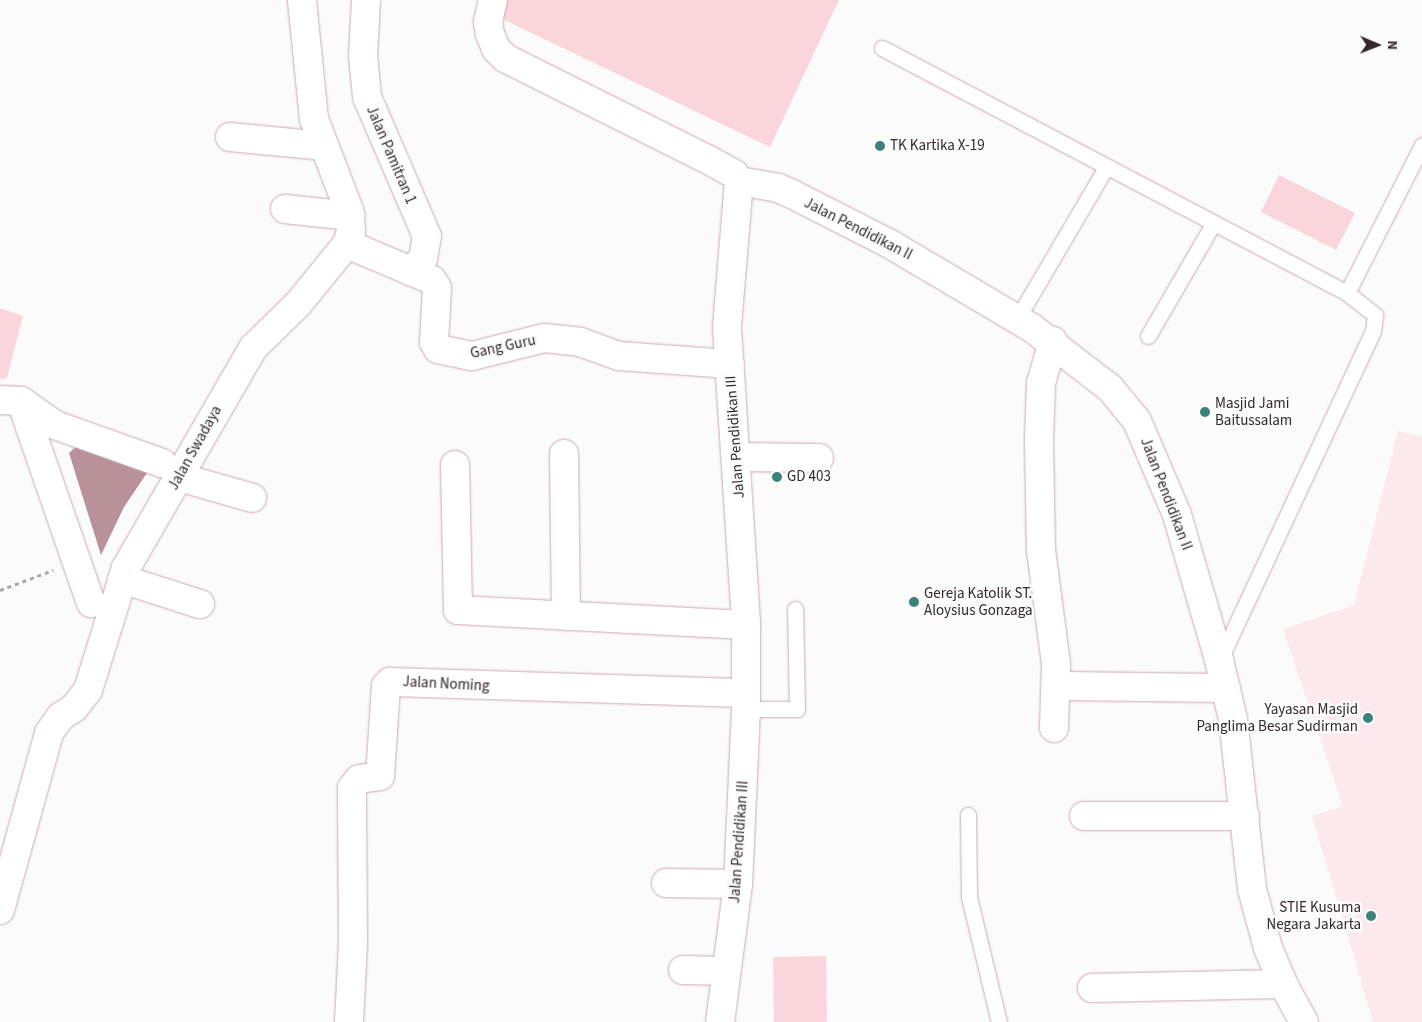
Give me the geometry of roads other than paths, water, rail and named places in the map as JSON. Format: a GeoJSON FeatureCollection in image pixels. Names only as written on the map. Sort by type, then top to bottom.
{"type":"FeatureCollection","features":[{"type":"Feature","properties":{"kind":"street"},"geometry":{"type":"LineString","coordinates":[[302,0],[309,84],[314,118],[351,216],[347,244]]}},
{"type":"Feature","properties":{"kind":"street","name":"Jalan Pamitran 1"},"geometry":{"type":"LineString","coordinates":[[366,0],[363,56],[367,97],[427,236],[423,258],[411,272]]}},
{"type":"Feature","properties":{"kind":"street"},"geometry":{"type":"LineString","coordinates":[[493,0],[488,22],[490,34],[496,49],[505,58],[713,162],[739,181]]}},
{"type":"Feature","properties":{"kind":"street"},"geometry":{"type":"LineString","coordinates":[[230,137],[323,146]]}},
{"type":"Feature","properties":{"kind":"street","name":"Jalan Pendidikan II"},"geometry":{"type":"LineString","coordinates":[[739,181],[778,188],[890,244],[1052,341],[1110,388],[1145,437],[1177,515],[1226,688],[1245,816],[1252,889],[1268,948],[1283,984],[1304,1022]]}},
{"type":"Feature","properties":{"kind":"street","name":"Jalan Pendidikan III"},"geometry":{"type":"LineString","coordinates":[[720,1022],[725,971],[738,884],[746,701],[746,625],[727,328],[739,181]]}},
{"type":"Feature","properties":{"kind":"street"},"geometry":{"type":"LineString","coordinates":[[285,209],[351,216]]}},
{"type":"Feature","properties":{"kind":"street","name":"Gang Guru"},"geometry":{"type":"LineString","coordinates":[[347,244],[432,280],[437,288],[434,342],[438,349],[472,356],[544,338],[580,342],[619,356],[730,364]]}},
{"type":"Feature","properties":{"kind":"street","name":"Jalan Swadaya"},"geometry":{"type":"LineString","coordinates":[[0,910],[49,733],[60,717],[74,708],[88,690],[122,579],[171,470],[253,348],[298,304],[347,244]]}},
{"type":"Feature","properties":{"kind":"street"},"geometry":{"type":"LineString","coordinates":[[1052,341],[1040,382],[1039,479],[1040,550],[1057,686],[1054,728]]}},
{"type":"Feature","properties":{"kind":"street"},"geometry":{"type":"LineString","coordinates":[[10,401],[55,425],[171,470],[252,498]]}},
{"type":"Feature","properties":{"kind":"street"},"geometry":{"type":"LineString","coordinates":[[10,401],[91,603]]}},
{"type":"Feature","properties":{"kind":"street"},"geometry":{"type":"LineString","coordinates":[[564,454],[566,616]]}},
{"type":"Feature","properties":{"kind":"street"},"geometry":{"type":"LineString","coordinates":[[736,457],[819,458]]}},
{"type":"Feature","properties":{"kind":"street"},"geometry":{"type":"LineString","coordinates":[[456,465],[458,610],[746,625]]}},
{"type":"Feature","properties":{"kind":"street"},"geometry":{"type":"LineString","coordinates":[[122,579],[200,604]]}},
{"type":"Feature","properties":{"kind":"street","name":"Jalan Noming"},"geometry":{"type":"LineString","coordinates":[[349,1022],[353,942],[352,788],[359,779],[380,776],[386,686],[390,682],[746,701]]}},
{"type":"Feature","properties":{"kind":"street"},"geometry":{"type":"LineString","coordinates":[[1057,686],[1226,688]]}},
{"type":"Feature","properties":{"kind":"street"},"geometry":{"type":"LineString","coordinates":[[1084,816],[1245,816]]}},
{"type":"Feature","properties":{"kind":"street"},"geometry":{"type":"LineString","coordinates":[[666,883],[738,884]]}},
{"type":"Feature","properties":{"kind":"street"},"geometry":{"type":"LineString","coordinates":[[683,970],[725,971]]}},
{"type":"Feature","properties":{"kind":"street"},"geometry":{"type":"LineString","coordinates":[[1092,988],[1283,984]]}},
{"type":"Feature","properties":{"kind":"lane"},"geometry":{"type":"LineString","coordinates":[[882,48],[1347,293],[1374,315],[1373,331],[1219,660]]}},
{"type":"Feature","properties":{"kind":"lane"},"geometry":{"type":"LineString","coordinates":[[1347,293],[1422,145]]}},
{"type":"Feature","properties":{"kind":"lane"},"geometry":{"type":"LineString","coordinates":[[1017,319],[1106,167]]}},
{"type":"Feature","properties":{"kind":"lane"},"geometry":{"type":"LineString","coordinates":[[1148,336],[1213,224]]}},
{"type":"Feature","properties":{"kind":"lane"},"geometry":{"type":"LineString","coordinates":[[746,701],[797,709],[794,609]]}},
{"type":"Feature","properties":{"kind":"lane"},"geometry":{"type":"LineString","coordinates":[[968,815],[969,897],[999,1022]]}},
{"type":"Feature","properties":{"kind":"place","name":"TK Kartika X-19"},"geometry":{"type":"Point","coordinates":[880,146]}},
{"type":"Feature","properties":{"kind":"place","name":"Masjid Jami Baitussalam"},"geometry":{"type":"Point","coordinates":[1205,412]}},
{"type":"Feature","properties":{"kind":"place","name":"GD 403"},"geometry":{"type":"Point","coordinates":[777,477]}},
{"type":"Feature","properties":{"kind":"place","name":"Gereja Katolik ST. Aloysius Gonzaga"},"geometry":{"type":"Point","coordinates":[914,602]}},
{"type":"Feature","properties":{"kind":"place","name":"Yayasan Masjid Panglima Besar Sudirman"},"geometry":{"type":"Point","coordinates":[1368,718]}},
{"type":"Feature","properties":{"kind":"place","name":"STIE Kusuma Negara Jakarta"},"geometry":{"type":"Point","coordinates":[1371,916]}}]}
